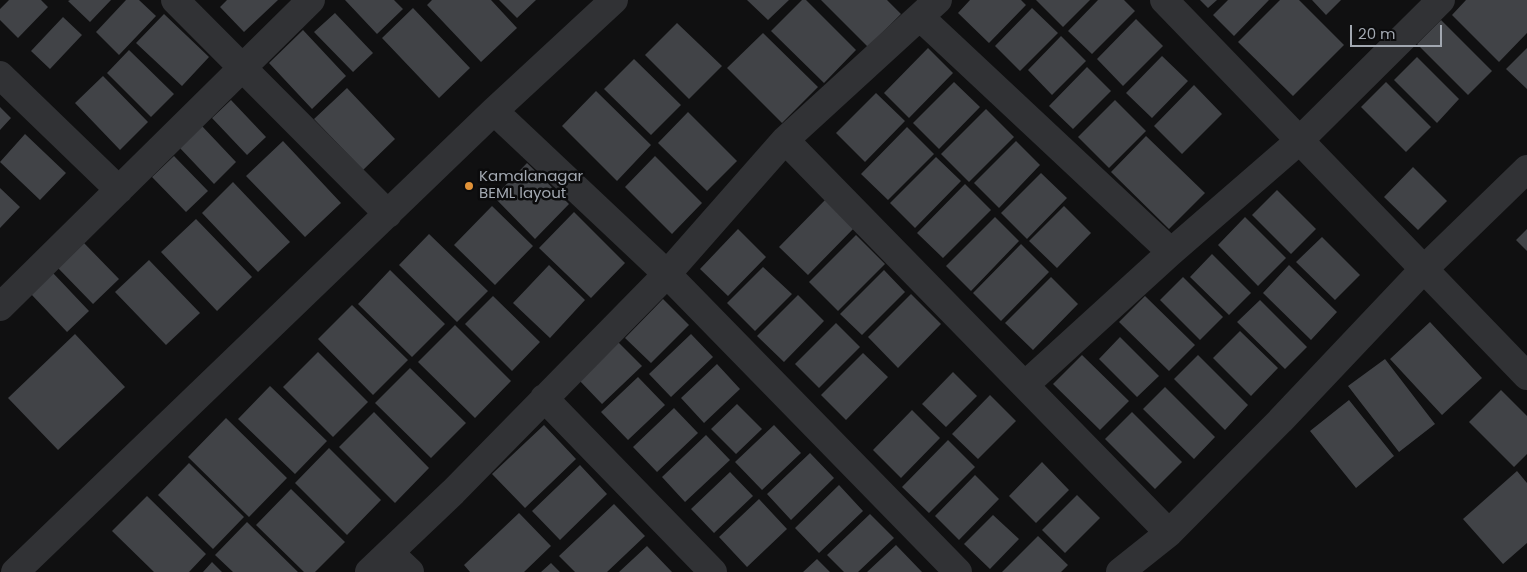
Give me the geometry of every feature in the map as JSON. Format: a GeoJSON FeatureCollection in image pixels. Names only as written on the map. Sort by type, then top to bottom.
{"type":"FeatureCollection","features":[{"type":"Feature","properties":{"kind":"street"},"geometry":{"type":"LineString","coordinates":[[175,0],[388,214]]}},
{"type":"Feature","properties":{"kind":"street"},"geometry":{"type":"LineString","coordinates":[[0,307],[311,0]]}},
{"type":"Feature","properties":{"kind":"street"},"geometry":{"type":"LineString","coordinates":[[16,572],[494,112],[614,0]]}},
{"type":"Feature","properties":{"kind":"street"},"geometry":{"type":"LineString","coordinates":[[1164,0],[1423,270],[1524,366]]}},
{"type":"Feature","properties":{"kind":"street"},"geometry":{"type":"LineString","coordinates":[[1025,385],[1171,252],[1299,141],[1438,1]]}},
{"type":"Feature","properties":{"kind":"street"},"geometry":{"type":"LineString","coordinates":[[369,572],[459,485],[667,274],[785,140],[929,8],[1171,252]]}},
{"type":"Feature","properties":{"kind":"street"},"geometry":{"type":"LineString","coordinates":[[0,75],[119,190]]}},
{"type":"Feature","properties":{"kind":"street"},"geometry":{"type":"LineString","coordinates":[[494,112],[667,274],[958,572]]}},
{"type":"Feature","properties":{"kind":"street"},"geometry":{"type":"LineString","coordinates":[[785,140],[1169,533]]}},
{"type":"Feature","properties":{"kind":"street"},"geometry":{"type":"LineString","coordinates":[[1120,572],[1169,533],[1423,270],[1527,169]]}},
{"type":"Feature","properties":{"kind":"street"},"geometry":{"type":"LineString","coordinates":[[544,398],[713,572]]}},
{"type":"Feature","properties":{"kind":"street"},"geometry":{"type":"LineString","coordinates":[[390,553],[410,572]]}},
{"type":"Feature","properties":{"kind":"building"},"geometry":{"type":"Polygon","coordinates":[[[9,0],[41,0],[48,7],[18,38],[0,20],[0,9],[9,0]]]}},
{"type":"Feature","properties":{"kind":"building"},"geometry":{"type":"Polygon","coordinates":[[[111,0],[90,22],[68,1],[111,0]]]}},
{"type":"Feature","properties":{"kind":"building"},"geometry":{"type":"Polygon","coordinates":[[[126,0],[139,0],[156,16],[119,55],[96,32],[126,0]]]}},
{"type":"Feature","properties":{"kind":"building"},"geometry":{"type":"Polygon","coordinates":[[[227,0],[278,0],[244,32],[220,7],[227,0]]]}},
{"type":"Feature","properties":{"kind":"building"},"geometry":{"type":"Polygon","coordinates":[[[345,0],[394,0],[403,9],[377,34],[345,0]]]}},
{"type":"Feature","properties":{"kind":"building"},"geometry":{"type":"Polygon","coordinates":[[[432,0],[491,0],[517,28],[481,62],[427,5],[432,0]]]}},
{"type":"Feature","properties":{"kind":"building"},"geometry":{"type":"Polygon","coordinates":[[[499,0],[536,0],[517,18],[499,0]]]}},
{"type":"Feature","properties":{"kind":"building"},"geometry":{"type":"Polygon","coordinates":[[[747,0],[789,0],[768,20],[747,0]]]}},
{"type":"Feature","properties":{"kind":"building"},"geometry":{"type":"Polygon","coordinates":[[[802,0],[806,0],[856,50],[824,83],[771,31],[802,0]]]}},
{"type":"Feature","properties":{"kind":"building"},"geometry":{"type":"Polygon","coordinates":[[[821,0],[887,0],[901,14],[868,47],[821,0]]]}},
{"type":"Feature","properties":{"kind":"building"},"geometry":{"type":"Polygon","coordinates":[[[970,0],[1021,0],[1026,5],[989,43],[958,13],[970,0]]]}},
{"type":"Feature","properties":{"kind":"building"},"geometry":{"type":"Polygon","coordinates":[[[1036,0],[1090,0],[1063,27],[1036,0]]]}},
{"type":"Feature","properties":{"kind":"building"},"geometry":{"type":"Polygon","coordinates":[[[1098,0],[1124,0],[1135,11],[1092,54],[1068,31],[1098,0]]]}},
{"type":"Feature","properties":{"kind":"building"},"geometry":{"type":"Polygon","coordinates":[[[1200,0],[1217,0],[1208,8],[1200,0]]]}},
{"type":"Feature","properties":{"kind":"building"},"geometry":{"type":"Polygon","coordinates":[[[1228,0],[1269,0],[1234,36],[1213,15],[1228,0]]]}},
{"type":"Feature","properties":{"kind":"building"},"geometry":{"type":"Polygon","coordinates":[[[1280,0],[1299,0],[1344,45],[1293,96],[1238,42],[1280,0]]]}},
{"type":"Feature","properties":{"kind":"building"},"geometry":{"type":"Polygon","coordinates":[[[1312,0],[1341,0],[1326,15],[1312,0]]]}},
{"type":"Feature","properties":{"kind":"building"},"geometry":{"type":"Polygon","coordinates":[[[1466,0],[1527,0],[1527,33],[1499,62],[1452,15],[1466,0]]]}},
{"type":"Feature","properties":{"kind":"building"},"geometry":{"type":"Polygon","coordinates":[[[413,8],[470,68],[439,98],[382,38],[413,8]]]}},
{"type":"Feature","properties":{"kind":"building"},"geometry":{"type":"Polygon","coordinates":[[[1032,8],[1058,33],[1020,71],[995,46],[1032,8]]]}},
{"type":"Feature","properties":{"kind":"building"},"geometry":{"type":"Polygon","coordinates":[[[335,13],[373,53],[353,72],[314,32],[335,13]]]}},
{"type":"Feature","properties":{"kind":"building"},"geometry":{"type":"Polygon","coordinates":[[[164,14],[209,57],[182,86],[136,43],[164,14]]]}},
{"type":"Feature","properties":{"kind":"building"},"geometry":{"type":"Polygon","coordinates":[[[63,17],[82,35],[50,69],[31,51],[63,17]]]}},
{"type":"Feature","properties":{"kind":"building"},"geometry":{"type":"Polygon","coordinates":[[[1136,19],[1163,46],[1123,86],[1097,59],[1136,19]]]}},
{"type":"Feature","properties":{"kind":"building"},"geometry":{"type":"Polygon","coordinates":[[[1441,20],[1492,71],[1468,95],[1417,44],[1441,20]]]}},
{"type":"Feature","properties":{"kind":"building"},"geometry":{"type":"Polygon","coordinates":[[[677,23],[722,66],[689,99],[645,55],[677,23]]]}},
{"type":"Feature","properties":{"kind":"building"},"geometry":{"type":"Polygon","coordinates":[[[303,30],[346,76],[312,109],[269,63],[303,30]]]}},
{"type":"Feature","properties":{"kind":"building"},"geometry":{"type":"Polygon","coordinates":[[[763,33],[818,87],[782,123],[727,68],[763,33]]]}},
{"type":"Feature","properties":{"kind":"building"},"geometry":{"type":"Polygon","coordinates":[[[1061,36],[1086,61],[1052,95],[1028,70],[1061,36]]]}},
{"type":"Feature","properties":{"kind":"building"},"geometry":{"type":"Polygon","coordinates":[[[928,48],[953,73],[909,118],[884,93],[928,48]]]}},
{"type":"Feature","properties":{"kind":"building"},"geometry":{"type":"Polygon","coordinates":[[[1527,48],[1527,89],[1506,69],[1527,48]]]}},
{"type":"Feature","properties":{"kind":"building"},"geometry":{"type":"Polygon","coordinates":[[[129,50],[174,94],[151,117],[107,73],[129,50]]]}},
{"type":"Feature","properties":{"kind":"building"},"geometry":{"type":"Polygon","coordinates":[[[1162,56],[1188,81],[1152,118],[1126,93],[1162,56]]]}},
{"type":"Feature","properties":{"kind":"building"},"geometry":{"type":"Polygon","coordinates":[[[1417,57],[1459,99],[1437,123],[1394,80],[1417,57]]]}},
{"type":"Feature","properties":{"kind":"building"},"geometry":{"type":"Polygon","coordinates":[[[634,59],[681,105],[651,135],[604,89],[634,59]]]}},
{"type":"Feature","properties":{"kind":"building"},"geometry":{"type":"Polygon","coordinates":[[[1087,67],[1111,91],[1073,129],[1049,106],[1087,67]]]}},
{"type":"Feature","properties":{"kind":"building"},"geometry":{"type":"Polygon","coordinates":[[[103,76],[148,122],[120,150],[75,103],[103,76]]]}},
{"type":"Feature","properties":{"kind":"building"},"geometry":{"type":"Polygon","coordinates":[[[954,82],[980,107],[939,149],[913,123],[954,82]]]}},
{"type":"Feature","properties":{"kind":"building"},"geometry":{"type":"Polygon","coordinates":[[[1386,82],[1431,127],[1406,152],[1361,107],[1386,82]]]}},
{"type":"Feature","properties":{"kind":"building"},"geometry":{"type":"Polygon","coordinates":[[[1194,85],[1222,114],[1182,154],[1154,126],[1194,85]]]}},
{"type":"Feature","properties":{"kind":"building"},"geometry":{"type":"Polygon","coordinates":[[[347,88],[395,139],[363,170],[314,119],[347,88]]]}},
{"type":"Feature","properties":{"kind":"building"},"geometry":{"type":"Polygon","coordinates":[[[596,91],[651,145],[617,181],[562,126],[596,91]]]}},
{"type":"Feature","properties":{"kind":"building"},"geometry":{"type":"Polygon","coordinates":[[[876,93],[905,121],[865,162],[836,133],[876,93]]]}},
{"type":"Feature","properties":{"kind":"building"},"geometry":{"type":"Polygon","coordinates":[[[231,100],[266,137],[247,155],[212,118],[231,100]]]}},
{"type":"Feature","properties":{"kind":"building"},"geometry":{"type":"Polygon","coordinates":[[[1115,100],[1146,131],[1109,168],[1078,137],[1115,100]]]}},
{"type":"Feature","properties":{"kind":"building"},"geometry":{"type":"Polygon","coordinates":[[[0,107],[11,118],[0,130],[0,107]]]}},
{"type":"Feature","properties":{"kind":"building"},"geometry":{"type":"Polygon","coordinates":[[[986,109],[1014,137],[969,182],[941,154],[986,109]]]}},
{"type":"Feature","properties":{"kind":"building"},"geometry":{"type":"Polygon","coordinates":[[[688,112],[737,161],[707,191],[658,143],[688,112]]]}},
{"type":"Feature","properties":{"kind":"building"},"geometry":{"type":"Polygon","coordinates":[[[201,125],[236,162],[214,184],[179,147],[201,125]]]}},
{"type":"Feature","properties":{"kind":"building"},"geometry":{"type":"Polygon","coordinates":[[[907,127],[934,154],[888,200],[861,174],[907,127]]]}},
{"type":"Feature","properties":{"kind":"building"},"geometry":{"type":"Polygon","coordinates":[[[25,134],[66,173],[40,200],[0,162],[25,134]]]}},
{"type":"Feature","properties":{"kind":"building"},"geometry":{"type":"Polygon","coordinates":[[[1146,136],[1205,193],[1169,229],[1111,172],[1146,136]]]}},
{"type":"Feature","properties":{"kind":"building"},"geometry":{"type":"Polygon","coordinates":[[[283,141],[341,203],[305,237],[246,176],[283,141]]]}},
{"type":"Feature","properties":{"kind":"building"},"geometry":{"type":"Polygon","coordinates":[[[1016,141],[1040,165],[999,208],[974,183],[1016,141]]]}},
{"type":"Feature","properties":{"kind":"building"},"geometry":{"type":"Polygon","coordinates":[[[174,156],[208,191],[186,212],[152,177],[174,156]]]}},
{"type":"Feature","properties":{"kind":"building"},"geometry":{"type":"Polygon","coordinates":[[[655,156],[702,203],[672,234],[625,187],[655,156]]]}},
{"type":"Feature","properties":{"kind":"building"},"geometry":{"type":"Polygon","coordinates":[[[936,157],[961,181],[915,228],[890,203],[936,157]]]}},
{"type":"Feature","properties":{"kind":"building"},"geometry":{"type":"Polygon","coordinates":[[[527,163],[569,204],[535,239],[494,197],[527,163]]]}},
{"type":"Feature","properties":{"kind":"building"},"geometry":{"type":"Polygon","coordinates":[[[1413,167],[1447,201],[1418,230],[1384,197],[1413,167]]]}},
{"type":"Feature","properties":{"kind":"building"},"geometry":{"type":"Polygon","coordinates":[[[1041,173],[1067,198],[1027,239],[1001,213],[1041,173]]]}},
{"type":"Feature","properties":{"kind":"building"},"geometry":{"type":"Polygon","coordinates":[[[233,182],[290,242],[258,272],[202,213],[233,182]]]}},
{"type":"Feature","properties":{"kind":"building"},"geometry":{"type":"Polygon","coordinates":[[[965,184],[991,210],[943,258],[917,233],[965,184]]]}},
{"type":"Feature","properties":{"kind":"building"},"geometry":{"type":"Polygon","coordinates":[[[0,188],[20,207],[0,228],[0,188]]]}},
{"type":"Feature","properties":{"kind":"building"},"geometry":{"type":"Polygon","coordinates":[[[1277,190],[1316,229],[1291,254],[1252,215],[1277,190]]]}},
{"type":"Feature","properties":{"kind":"building"},"geometry":{"type":"Polygon","coordinates":[[[826,199],[855,227],[808,275],[779,247],[826,199]]]}},
{"type":"Feature","properties":{"kind":"building"},"geometry":{"type":"Polygon","coordinates":[[[492,206],[533,246],[495,285],[454,245],[492,206]]]}},
{"type":"Feature","properties":{"kind":"building"},"geometry":{"type":"Polygon","coordinates":[[[1064,206],[1091,233],[1057,268],[1029,241],[1064,206]]]}},
{"type":"Feature","properties":{"kind":"building"},"geometry":{"type":"Polygon","coordinates":[[[574,212],[625,263],[591,298],[539,248],[574,212]]]}},
{"type":"Feature","properties":{"kind":"building"},"geometry":{"type":"Polygon","coordinates":[[[995,217],[1019,241],[971,291],[946,266],[995,217]]]}},
{"type":"Feature","properties":{"kind":"building"},"geometry":{"type":"Polygon","coordinates":[[[1245,217],[1286,258],[1258,286],[1218,245],[1245,217]]]}},
{"type":"Feature","properties":{"kind":"building"},"geometry":{"type":"Polygon","coordinates":[[[196,219],[252,277],[217,311],[161,252],[196,219]]]}},
{"type":"Feature","properties":{"kind":"building"},"geometry":{"type":"Polygon","coordinates":[[[738,229],[766,257],[728,296],[700,269],[738,229]]]}},
{"type":"Feature","properties":{"kind":"building"},"geometry":{"type":"Polygon","coordinates":[[[1527,229],[1527,251],[1516,240],[1527,229]]]}},
{"type":"Feature","properties":{"kind":"building"},"geometry":{"type":"Polygon","coordinates":[[[429,234],[488,291],[457,322],[399,265],[429,234]]]}},
{"type":"Feature","properties":{"kind":"building"},"geometry":{"type":"Polygon","coordinates":[[[856,235],[885,264],[838,311],[809,282],[856,235]]]}},
{"type":"Feature","properties":{"kind":"building"},"geometry":{"type":"Polygon","coordinates":[[[1322,237],[1360,275],[1335,300],[1296,262],[1322,237]]]}},
{"type":"Feature","properties":{"kind":"building"},"geometry":{"type":"Polygon","coordinates":[[[84,243],[119,279],[93,304],[58,268],[84,243]]]}},
{"type":"Feature","properties":{"kind":"building"},"geometry":{"type":"Polygon","coordinates":[[[1021,244],[1049,272],[1001,321],[973,293],[1021,244]]]}},
{"type":"Feature","properties":{"kind":"building"},"geometry":{"type":"Polygon","coordinates":[[[1212,254],[1251,293],[1229,315],[1190,277],[1212,254]]]}},
{"type":"Feature","properties":{"kind":"building"},"geometry":{"type":"Polygon","coordinates":[[[149,260],[200,313],[166,345],[115,292],[149,260]]]}},
{"type":"Feature","properties":{"kind":"building"},"geometry":{"type":"Polygon","coordinates":[[[549,265],[585,300],[550,338],[513,303],[549,265]]]}},
{"type":"Feature","properties":{"kind":"building"},"geometry":{"type":"Polygon","coordinates":[[[1289,265],[1337,312],[1311,340],[1263,293],[1289,265]]]}},
{"type":"Feature","properties":{"kind":"building"},"geometry":{"type":"Polygon","coordinates":[[[763,267],[792,294],[755,331],[727,303],[763,267]]]}},
{"type":"Feature","properties":{"kind":"building"},"geometry":{"type":"Polygon","coordinates":[[[390,270],[445,324],[412,357],[358,304],[390,270]]]}},
{"type":"Feature","properties":{"kind":"building"},"geometry":{"type":"Polygon","coordinates":[[[884,270],[905,292],[862,335],[840,314],[884,270]]]}},
{"type":"Feature","properties":{"kind":"building"},"geometry":{"type":"Polygon","coordinates":[[[53,273],[89,311],[67,332],[31,294],[53,273]]]}},
{"type":"Feature","properties":{"kind":"building"},"geometry":{"type":"Polygon","coordinates":[[[1051,277],[1078,304],[1033,350],[1005,323],[1051,277]]]}},
{"type":"Feature","properties":{"kind":"building"},"geometry":{"type":"Polygon","coordinates":[[[1183,277],[1223,317],[1200,340],[1160,300],[1183,277]]]}},
{"type":"Feature","properties":{"kind":"building"},"geometry":{"type":"Polygon","coordinates":[[[911,294],[941,324],[898,368],[868,337],[911,294]]]}},
{"type":"Feature","properties":{"kind":"building"},"geometry":{"type":"Polygon","coordinates":[[[798,295],[824,321],[784,362],[757,336],[798,295]]]}},
{"type":"Feature","properties":{"kind":"building"},"geometry":{"type":"Polygon","coordinates":[[[493,296],[540,342],[512,371],[465,324],[493,296]]]}},
{"type":"Feature","properties":{"kind":"building"},"geometry":{"type":"Polygon","coordinates":[[[1145,296],[1195,345],[1169,371],[1119,322],[1145,296]]]}},
{"type":"Feature","properties":{"kind":"building"},"geometry":{"type":"Polygon","coordinates":[[[663,299],[689,325],[651,363],[625,338],[663,299]]]}},
{"type":"Feature","properties":{"kind":"building"},"geometry":{"type":"Polygon","coordinates":[[[1260,300],[1307,347],[1285,369],[1237,322],[1260,300]]]}},
{"type":"Feature","properties":{"kind":"building"},"geometry":{"type":"Polygon","coordinates":[[[352,305],[408,360],[373,395],[318,339],[352,305]]]}},
{"type":"Feature","properties":{"kind":"building"},"geometry":{"type":"Polygon","coordinates":[[[1430,322],[1482,378],[1442,415],[1390,359],[1430,322]]]}},
{"type":"Feature","properties":{"kind":"building"},"geometry":{"type":"Polygon","coordinates":[[[836,323],[860,347],[819,388],[795,364],[836,323]]]}},
{"type":"Feature","properties":{"kind":"building"},"geometry":{"type":"Polygon","coordinates":[[[455,325],[511,381],[475,418],[418,362],[455,325]]]}},
{"type":"Feature","properties":{"kind":"building"},"geometry":{"type":"Polygon","coordinates":[[[1240,331],[1278,368],[1251,396],[1213,358],[1240,331]]]}},
{"type":"Feature","properties":{"kind":"building"},"geometry":{"type":"Polygon","coordinates":[[[75,334],[125,387],[58,450],[8,398],[75,334]]]}},
{"type":"Feature","properties":{"kind":"building"},"geometry":{"type":"Polygon","coordinates":[[[691,334],[713,357],[671,397],[649,374],[691,334]]]}},
{"type":"Feature","properties":{"kind":"building"},"geometry":{"type":"Polygon","coordinates":[[[1120,337],[1159,376],[1137,397],[1099,359],[1120,337]]]}},
{"type":"Feature","properties":{"kind":"building"},"geometry":{"type":"Polygon","coordinates":[[[618,342],[642,366],[602,404],[579,380],[618,342]]]}},
{"type":"Feature","properties":{"kind":"building"},"geometry":{"type":"Polygon","coordinates":[[[318,352],[368,402],[333,437],[283,387],[318,352]]]}},
{"type":"Feature","properties":{"kind":"building"},"geometry":{"type":"Polygon","coordinates":[[[863,353],[888,377],[846,420],[821,395],[863,353]]]}},
{"type":"Feature","properties":{"kind":"building"},"geometry":{"type":"Polygon","coordinates":[[[1082,355],[1129,401],[1100,430],[1053,384],[1082,355]]]}},
{"type":"Feature","properties":{"kind":"building"},"geometry":{"type":"Polygon","coordinates":[[[1198,355],[1248,405],[1225,430],[1174,379],[1198,355]]]}},
{"type":"Feature","properties":{"kind":"building"},"geometry":{"type":"Polygon","coordinates":[[[1385,359],[1435,424],[1399,452],[1348,386],[1385,359]]]}},
{"type":"Feature","properties":{"kind":"building"},"geometry":{"type":"Polygon","coordinates":[[[717,364],[740,389],[704,423],[681,398],[717,364]]]}},
{"type":"Feature","properties":{"kind":"building"},"geometry":{"type":"Polygon","coordinates":[[[410,368],[466,423],[431,458],[375,403],[410,368]]]}},
{"type":"Feature","properties":{"kind":"building"},"geometry":{"type":"Polygon","coordinates":[[[953,372],[977,396],[946,427],[922,404],[953,372]]]}},
{"type":"Feature","properties":{"kind":"building"},"geometry":{"type":"Polygon","coordinates":[[[638,377],[665,405],[628,440],[601,412],[638,377]]]}},
{"type":"Feature","properties":{"kind":"building"},"geometry":{"type":"Polygon","coordinates":[[[270,386],[327,441],[295,474],[238,419],[270,386]]]}},
{"type":"Feature","properties":{"kind":"building"},"geometry":{"type":"Polygon","coordinates":[[[1165,387],[1215,437],[1194,459],[1143,409],[1165,387]]]}},
{"type":"Feature","properties":{"kind":"building"},"geometry":{"type":"Polygon","coordinates":[[[1501,390],[1527,416],[1527,454],[1514,467],[1469,422],[1501,390]]]}},
{"type":"Feature","properties":{"kind":"building"},"geometry":{"type":"Polygon","coordinates":[[[990,395],[1016,421],[978,459],[952,434],[990,395]]]}},
{"type":"Feature","properties":{"kind":"building"},"geometry":{"type":"Polygon","coordinates":[[[1349,400],[1394,456],[1356,488],[1310,431],[1349,400]]]}},
{"type":"Feature","properties":{"kind":"building"},"geometry":{"type":"Polygon","coordinates":[[[737,404],[762,429],[736,454],[711,429],[737,404]]]}},
{"type":"Feature","properties":{"kind":"building"},"geometry":{"type":"Polygon","coordinates":[[[674,408],[698,433],[657,472],[633,447],[674,408]]]}},
{"type":"Feature","properties":{"kind":"building"},"geometry":{"type":"Polygon","coordinates":[[[912,410],[940,438],[901,478],[873,450],[912,410]]]}},
{"type":"Feature","properties":{"kind":"building"},"geometry":{"type":"Polygon","coordinates":[[[374,412],[429,468],[395,503],[339,447],[374,412]]]}},
{"type":"Feature","properties":{"kind":"building"},"geometry":{"type":"Polygon","coordinates":[[[1132,412],[1182,462],[1155,489],[1105,439],[1132,412]]]}},
{"type":"Feature","properties":{"kind":"building"},"geometry":{"type":"Polygon","coordinates":[[[226,418],[287,478],[249,517],[188,457],[226,418]]]}},
{"type":"Feature","properties":{"kind":"building"},"geometry":{"type":"Polygon","coordinates":[[[544,425],[576,459],[525,508],[492,474],[544,425]]]}},
{"type":"Feature","properties":{"kind":"building"},"geometry":{"type":"Polygon","coordinates":[[[774,425],[801,453],[762,490],[735,462],[774,425]]]}},
{"type":"Feature","properties":{"kind":"building"},"geometry":{"type":"Polygon","coordinates":[[[706,435],[730,460],[685,502],[662,477],[706,435]]]}},
{"type":"Feature","properties":{"kind":"building"},"geometry":{"type":"Polygon","coordinates":[[[948,440],[975,467],[929,513],[902,487],[948,440]]]}},
{"type":"Feature","properties":{"kind":"building"},"geometry":{"type":"Polygon","coordinates":[[[329,448],[381,500],[347,535],[295,483],[329,448]]]}},
{"type":"Feature","properties":{"kind":"building"},"geometry":{"type":"Polygon","coordinates":[[[810,453],[834,478],[791,520],[767,494],[810,453]]]}},
{"type":"Feature","properties":{"kind":"building"},"geometry":{"type":"Polygon","coordinates":[[[1042,462],[1069,490],[1036,523],[1009,496],[1042,462]]]}},
{"type":"Feature","properties":{"kind":"building"},"geometry":{"type":"Polygon","coordinates":[[[189,463],[244,517],[213,549],[158,495],[189,463]]]}},
{"type":"Feature","properties":{"kind":"building"},"geometry":{"type":"Polygon","coordinates":[[[580,465],[607,494],[560,540],[532,511],[580,465]]]}},
{"type":"Feature","properties":{"kind":"building"},"geometry":{"type":"Polygon","coordinates":[[[1517,471],[1527,483],[1527,543],[1503,564],[1463,519],[1517,471]]]}},
{"type":"Feature","properties":{"kind":"building"},"geometry":{"type":"Polygon","coordinates":[[[730,472],[753,496],[714,533],[691,509],[730,472]]]}},
{"type":"Feature","properties":{"kind":"building"},"geometry":{"type":"Polygon","coordinates":[[[975,475],[999,499],[959,540],[935,516],[975,475]]]}},
{"type":"Feature","properties":{"kind":"building"},"geometry":{"type":"Polygon","coordinates":[[[839,485],[863,511],[819,553],[795,528],[839,485]]]}},
{"type":"Feature","properties":{"kind":"building"},"geometry":{"type":"Polygon","coordinates":[[[291,489],[345,542],[315,572],[304,572],[256,525],[291,489]]]}},
{"type":"Feature","properties":{"kind":"building"},"geometry":{"type":"Polygon","coordinates":[[[1077,495],[1100,518],[1065,553],[1042,530],[1077,495]]]}},
{"type":"Feature","properties":{"kind":"building"},"geometry":{"type":"Polygon","coordinates":[[[147,496],[206,554],[189,572],[154,572],[112,531],[147,496]]]}},
{"type":"Feature","properties":{"kind":"building"},"geometry":{"type":"Polygon","coordinates":[[[759,499],[787,529],[747,567],[719,537],[759,499]]]}},
{"type":"Feature","properties":{"kind":"building"},"geometry":{"type":"Polygon","coordinates":[[[614,504],[645,536],[607,572],[575,572],[559,556],[614,504]]]}},
{"type":"Feature","properties":{"kind":"building"},"geometry":{"type":"Polygon","coordinates":[[[519,513],[551,546],[524,572],[470,572],[464,565],[519,513]]]}},
{"type":"Feature","properties":{"kind":"building"},"geometry":{"type":"Polygon","coordinates":[[[870,514],[894,538],[858,572],[844,572],[827,555],[870,514]]]}},
{"type":"Feature","properties":{"kind":"building"},"geometry":{"type":"Polygon","coordinates":[[[993,515],[1019,539],[990,569],[964,544],[993,515]]]}},
{"type":"Feature","properties":{"kind":"building"},"geometry":{"type":"Polygon","coordinates":[[[247,522],[298,572],[233,572],[215,555],[247,522]]]}},
{"type":"Feature","properties":{"kind":"building"},"geometry":{"type":"Polygon","coordinates":[[[1038,536],[1068,565],[1061,572],[1002,572],[1038,536]]]}},
{"type":"Feature","properties":{"kind":"building"},"geometry":{"type":"Polygon","coordinates":[[[896,545],[922,572],[867,572],[896,545]]]}},
{"type":"Feature","properties":{"kind":"building"},"geometry":{"type":"Polygon","coordinates":[[[647,546],[672,572],[619,572],[647,546]]]}},
{"type":"Feature","properties":{"kind":"building"},"geometry":{"type":"Polygon","coordinates":[[[817,559],[830,572],[803,572],[817,559]]]}},
{"type":"Feature","properties":{"kind":"building"},"geometry":{"type":"Polygon","coordinates":[[[212,562],[222,572],[203,572],[212,562]]]}},
{"type":"Feature","properties":{"kind":"building"},"geometry":{"type":"Polygon","coordinates":[[[551,563],[560,572],[541,572],[551,563]]]}},
{"type":"Feature","properties":{"kind":"place","name":"Kamalanagar BEML layout"},"geometry":{"type":"Point","coordinates":[469,186]}}]}
